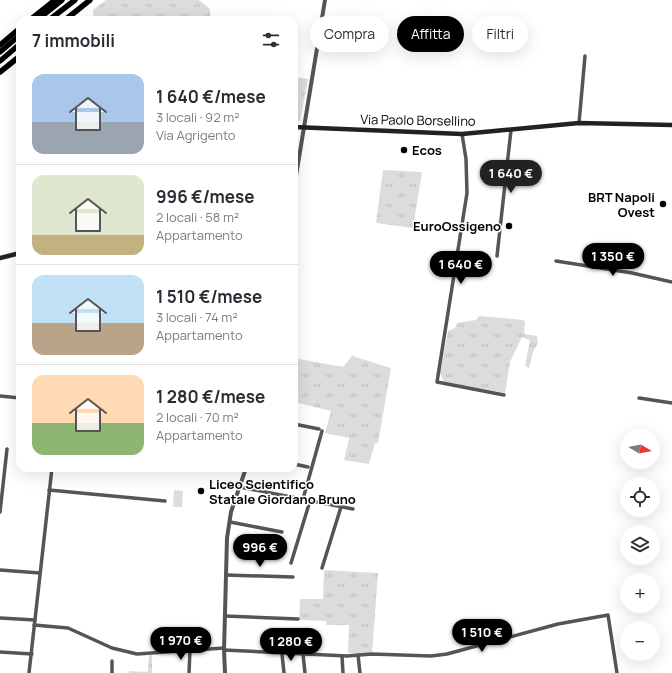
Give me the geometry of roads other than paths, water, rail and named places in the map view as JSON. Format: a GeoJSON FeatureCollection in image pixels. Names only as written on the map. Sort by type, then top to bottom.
{"type":"FeatureCollection","features":[{"type":"Feature","properties":{"kind":"highway"},"geometry":{"type":"LineString","coordinates":[[35,16],[55,0]]}},
{"type":"Feature","properties":{"kind":"highway"},"geometry":{"type":"LineString","coordinates":[[42,16],[62,0]]}},
{"type":"Feature","properties":{"kind":"highway"},"geometry":{"type":"LineString","coordinates":[[54,16],[75,0]]}},
{"type":"Feature","properties":{"kind":"highway"},"geometry":{"type":"LineString","coordinates":[[70,16],[90,0]]}},
{"type":"Feature","properties":{"kind":"highway"},"geometry":{"type":"LineString","coordinates":[[0,45],[16,31]]}},
{"type":"Feature","properties":{"kind":"highway"},"geometry":{"type":"LineString","coordinates":[[0,52],[16,38]]}},
{"type":"Feature","properties":{"kind":"highway"},"geometry":{"type":"LineString","coordinates":[[0,61],[16,47]]}},
{"type":"Feature","properties":{"kind":"highway"},"geometry":{"type":"LineString","coordinates":[[0,72],[16,59]]}},
{"type":"Feature","properties":{"kind":"main road","name":"Via Paolo Borsellino"},"geometry":{"type":"LineString","coordinates":[[298,127],[462,134],[579,123],[672,125]]}},
{"type":"Feature","properties":{"kind":"main road"},"geometry":{"type":"LineString","coordinates":[[0,258],[16,254]]}},
{"type":"Feature","properties":{"kind":"street"},"geometry":{"type":"LineString","coordinates":[[298,164],[325,0]]}},
{"type":"Feature","properties":{"kind":"street"},"geometry":{"type":"LineString","coordinates":[[579,123],[584,56]]}},
{"type":"Feature","properties":{"kind":"street"},"geometry":{"type":"LineString","coordinates":[[497,256],[511,130]]}},
{"type":"Feature","properties":{"kind":"street"},"geometry":{"type":"LineString","coordinates":[[462,134],[466,159],[467,193],[436,382],[504,395]]}},
{"type":"Feature","properties":{"kind":"street"},"geometry":{"type":"LineString","coordinates":[[556,260],[632,273],[672,282]]}},
{"type":"Feature","properties":{"kind":"street"},"geometry":{"type":"LineString","coordinates":[[0,396],[16,398]]}},
{"type":"Feature","properties":{"kind":"street"},"geometry":{"type":"LineString","coordinates":[[639,398],[672,404]]}},
{"type":"Feature","properties":{"kind":"street"},"geometry":{"type":"LineString","coordinates":[[298,425],[321,430],[303,499]]}},
{"type":"Feature","properties":{"kind":"street"},"geometry":{"type":"LineString","coordinates":[[0,512],[7,449]]}},
{"type":"Feature","properties":{"kind":"street"},"geometry":{"type":"LineString","coordinates":[[298,465],[308,466]]}},
{"type":"Feature","properties":{"kind":"street"},"geometry":{"type":"LineString","coordinates":[[29,673],[51,472]]}},
{"type":"Feature","properties":{"kind":"street"},"geometry":{"type":"LineString","coordinates":[[226,673],[224,649],[227,538],[230,522],[245,472]]}},
{"type":"Feature","properties":{"kind":"street"},"geometry":{"type":"LineString","coordinates":[[240,487],[353,509]]}},
{"type":"Feature","properties":{"kind":"street"},"geometry":{"type":"LineString","coordinates":[[49,490],[165,501]]}},
{"type":"Feature","properties":{"kind":"street"},"geometry":{"type":"LineString","coordinates":[[291,563],[310,501]]}},
{"type":"Feature","properties":{"kind":"street"},"geometry":{"type":"LineString","coordinates":[[322,568],[342,507]]}},
{"type":"Feature","properties":{"kind":"street"},"geometry":{"type":"LineString","coordinates":[[230,522],[282,532]]}},
{"type":"Feature","properties":{"kind":"street"},"geometry":{"type":"LineString","coordinates":[[0,570],[40,573]]}},
{"type":"Feature","properties":{"kind":"street"},"geometry":{"type":"LineString","coordinates":[[226,575],[293,577]]}},
{"type":"Feature","properties":{"kind":"street"},"geometry":{"type":"LineString","coordinates":[[34,625],[68,628],[112,648],[137,654],[224,649],[282,654],[426,656],[447,654],[558,624],[608,615],[617,673]]}},
{"type":"Feature","properties":{"kind":"street"},"geometry":{"type":"LineString","coordinates":[[225,616],[298,619]]}},
{"type":"Feature","properties":{"kind":"street"},"geometry":{"type":"LineString","coordinates":[[0,618],[35,620]]}},
{"type":"Feature","properties":{"kind":"street"},"geometry":{"type":"LineString","coordinates":[[189,673],[190,650]]}},
{"type":"Feature","properties":{"kind":"street"},"geometry":{"type":"LineString","coordinates":[[0,652],[32,654]]}},
{"type":"Feature","properties":{"kind":"street"},"geometry":{"type":"LineString","coordinates":[[282,654],[284,673]]}},
{"type":"Feature","properties":{"kind":"street"},"geometry":{"type":"LineString","coordinates":[[304,654],[305,673]]}},
{"type":"Feature","properties":{"kind":"street"},"geometry":{"type":"LineString","coordinates":[[358,655],[360,673]]}},
{"type":"Feature","properties":{"kind":"street"},"geometry":{"type":"LineString","coordinates":[[342,656],[343,673]]}},
{"type":"Feature","properties":{"kind":"street"},"geometry":{"type":"LineString","coordinates":[[112,661],[112,673]]}},
{"type":"Feature","properties":{"kind":"place","name":"Ecos"},"geometry":{"type":"Point","coordinates":[404,150]}},
{"type":"Feature","properties":{"kind":"place","name":"BRT Napoli Ovest"},"geometry":{"type":"Point","coordinates":[663,204]}},
{"type":"Feature","properties":{"kind":"place","name":"EuroOssigeno"},"geometry":{"type":"Point","coordinates":[509,226]}},
{"type":"Feature","properties":{"kind":"place","name":"Liceo Scientifico Statale Giordano Bruno"},"geometry":{"type":"Point","coordinates":[201,491]}}]}
